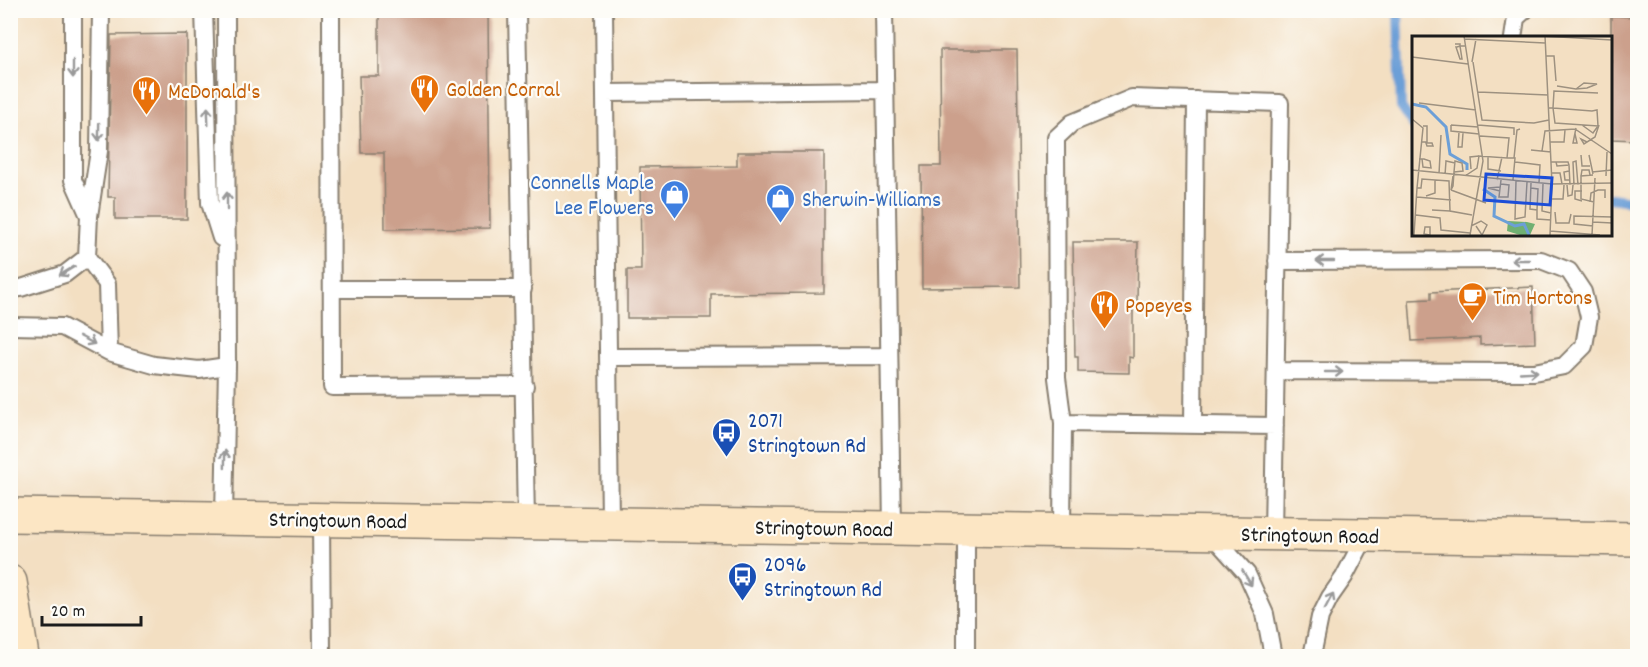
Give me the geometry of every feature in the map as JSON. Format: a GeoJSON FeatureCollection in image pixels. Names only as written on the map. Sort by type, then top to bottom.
{"type":"FeatureCollection","features":[{"type":"Feature","properties":{"kind":"main road","name":"Stringtown Road"},"geometry":{"type":"LineString","coordinates":[[10,514],[1638,539]]}},
{"type":"Feature","properties":{"kind":"main road"},"geometry":{"type":"LineString","coordinates":[[10,582],[22,657]]}},
{"type":"Feature","properties":{"kind":"lane"},"geometry":{"type":"LineString","coordinates":[[73,10],[73,180],[89,216]]}},
{"type":"Feature","properties":{"kind":"lane"},"geometry":{"type":"LineString","coordinates":[[101,10],[99,152],[89,216],[87,257],[107,284],[109,352]]}},
{"type":"Feature","properties":{"kind":"lane"},"geometry":{"type":"LineString","coordinates":[[204,10],[210,203],[227,256]]}},
{"type":"Feature","properties":{"kind":"lane"},"geometry":{"type":"LineString","coordinates":[[224,517],[227,366],[226,10]]}},
{"type":"Feature","properties":{"kind":"lane"},"geometry":{"type":"LineString","coordinates":[[331,10],[332,387],[525,386]]}},
{"type":"Feature","properties":{"kind":"lane"},"geometry":{"type":"LineString","coordinates":[[517,10],[526,522]]}},
{"type":"Feature","properties":{"kind":"lane"},"geometry":{"type":"LineString","coordinates":[[604,10],[610,524]]}},
{"type":"Feature","properties":{"kind":"lane"},"geometry":{"type":"LineString","coordinates":[[884,10],[892,528]]}},
{"type":"Feature","properties":{"kind":"lane"},"geometry":{"type":"LineString","coordinates":[[1513,36],[1516,18],[1525,10]]}},
{"type":"Feature","properties":{"kind":"lane"},"geometry":{"type":"LineString","coordinates":[[605,93],[884,90]]}},
{"type":"Feature","properties":{"kind":"lane"},"geometry":{"type":"LineString","coordinates":[[1062,531],[1063,423],[1057,378],[1056,138],[1072,123],[1132,98],[1280,103],[1273,534]]}},
{"type":"Feature","properties":{"kind":"lane"},"geometry":{"type":"LineString","coordinates":[[1193,425],[1196,100]]}},
{"type":"Feature","properties":{"kind":"lane"},"geometry":{"type":"LineString","coordinates":[[10,289],[21,288],[65,274],[87,257]]}},
{"type":"Feature","properties":{"kind":"lane"},"geometry":{"type":"LineString","coordinates":[[1276,371],[1534,372],[1564,366],[1584,346],[1589,317],[1583,292],[1569,271],[1541,260],[1277,261]]}},
{"type":"Feature","properties":{"kind":"lane"},"geometry":{"type":"LineString","coordinates":[[332,289],[523,289]]}},
{"type":"Feature","properties":{"kind":"lane"},"geometry":{"type":"LineString","coordinates":[[10,326],[62,327],[109,352],[154,365],[199,370],[227,366]]}},
{"type":"Feature","properties":{"kind":"lane"},"geometry":{"type":"LineString","coordinates":[[608,357],[889,356]]}},
{"type":"Feature","properties":{"kind":"lane"},"geometry":{"type":"LineString","coordinates":[[1063,423],[1275,426]]}},
{"type":"Feature","properties":{"kind":"lane"},"geometry":{"type":"LineString","coordinates":[[321,519],[322,657]]}},
{"type":"Feature","properties":{"kind":"lane"},"geometry":{"type":"LineString","coordinates":[[966,529],[966,657]]}},
{"type":"Feature","properties":{"kind":"lane"},"geometry":{"type":"LineString","coordinates":[[1210,533],[1247,574],[1265,614],[1273,657]]}},
{"type":"Feature","properties":{"kind":"lane"},"geometry":{"type":"LineString","coordinates":[[1312,657],[1320,617],[1366,535]]}},
{"type":"Feature","properties":{"kind":"building","name":"Golden Corral"},"geometry":{"type":"Polygon","coordinates":[[[379,10],[488,10],[490,228],[385,229],[384,153],[361,153],[359,76],[379,76],[379,10]]]}},
{"type":"Feature","properties":{"kind":"building"},"geometry":{"type":"Polygon","coordinates":[[[1611,16],[1638,17],[1638,140],[1612,139],[1611,16]]]}},
{"type":"Feature","properties":{"kind":"building","name":"McDonald's"},"geometry":{"type":"Polygon","coordinates":[[[187,34],[187,219],[115,219],[115,197],[108,197],[111,35],[187,34]]]}},
{"type":"Feature","properties":{"kind":"building"},"geometry":{"type":"Polygon","coordinates":[[[940,50],[1017,50],[1020,287],[922,288],[921,166],[941,166],[940,50]]]}},
{"type":"Feature","properties":{"kind":"building"},"geometry":{"type":"Polygon","coordinates":[[[737,152],[824,152],[824,293],[711,294],[711,318],[627,318],[627,270],[641,270],[640,167],[737,166],[737,152]]]}},
{"type":"Feature","properties":{"kind":"building","name":"Popeyes"},"geometry":{"type":"Polygon","coordinates":[[[1073,242],[1138,242],[1137,303],[1133,303],[1133,358],[1129,357],[1129,373],[1078,372],[1078,357],[1075,357],[1073,242]]]}},
{"type":"Feature","properties":{"kind":"building","name":"Tim Hortons"},"geometry":{"type":"Polygon","coordinates":[[[1533,287],[1535,343],[1480,345],[1480,338],[1412,341],[1409,300],[1431,299],[1431,292],[1533,287]]]}},
{"type":"Feature","properties":{"kind":"waterway"},"geometry":{"type":"LineString","coordinates":[[1398,10],[1401,107],[1412,123]]}},
{"type":"Feature","properties":{"kind":"waterway"},"geometry":{"type":"LineString","coordinates":[[1612,198],[1638,202]]}},
{"type":"Feature","properties":{"kind":"place","name":"Golden Corral"},"geometry":{"type":"Point","coordinates":[425,114]}},
{"type":"Feature","properties":{"kind":"place","name":"McDonald's"},"geometry":{"type":"Point","coordinates":[147,116]}},
{"type":"Feature","properties":{"kind":"place","name":"Connells Maple Lee Flowers"},"geometry":{"type":"Point","coordinates":[675,220]}},
{"type":"Feature","properties":{"kind":"place","name":"Sherwin-Williams"},"geometry":{"type":"Point","coordinates":[781,224]}},
{"type":"Feature","properties":{"kind":"place","name":"Tim Hortons"},"geometry":{"type":"Point","coordinates":[1472,322]}},
{"type":"Feature","properties":{"kind":"place","name":"Popeyes"},"geometry":{"type":"Point","coordinates":[1104,330]}},
{"type":"Feature","properties":{"kind":"place","name":"2071 Stringtown Rd"},"geometry":{"type":"Point","coordinates":[727,458]}},
{"type":"Feature","properties":{"kind":"place","name":"2096 Stringtown Rd"},"geometry":{"type":"Point","coordinates":[743,602]}}]}
